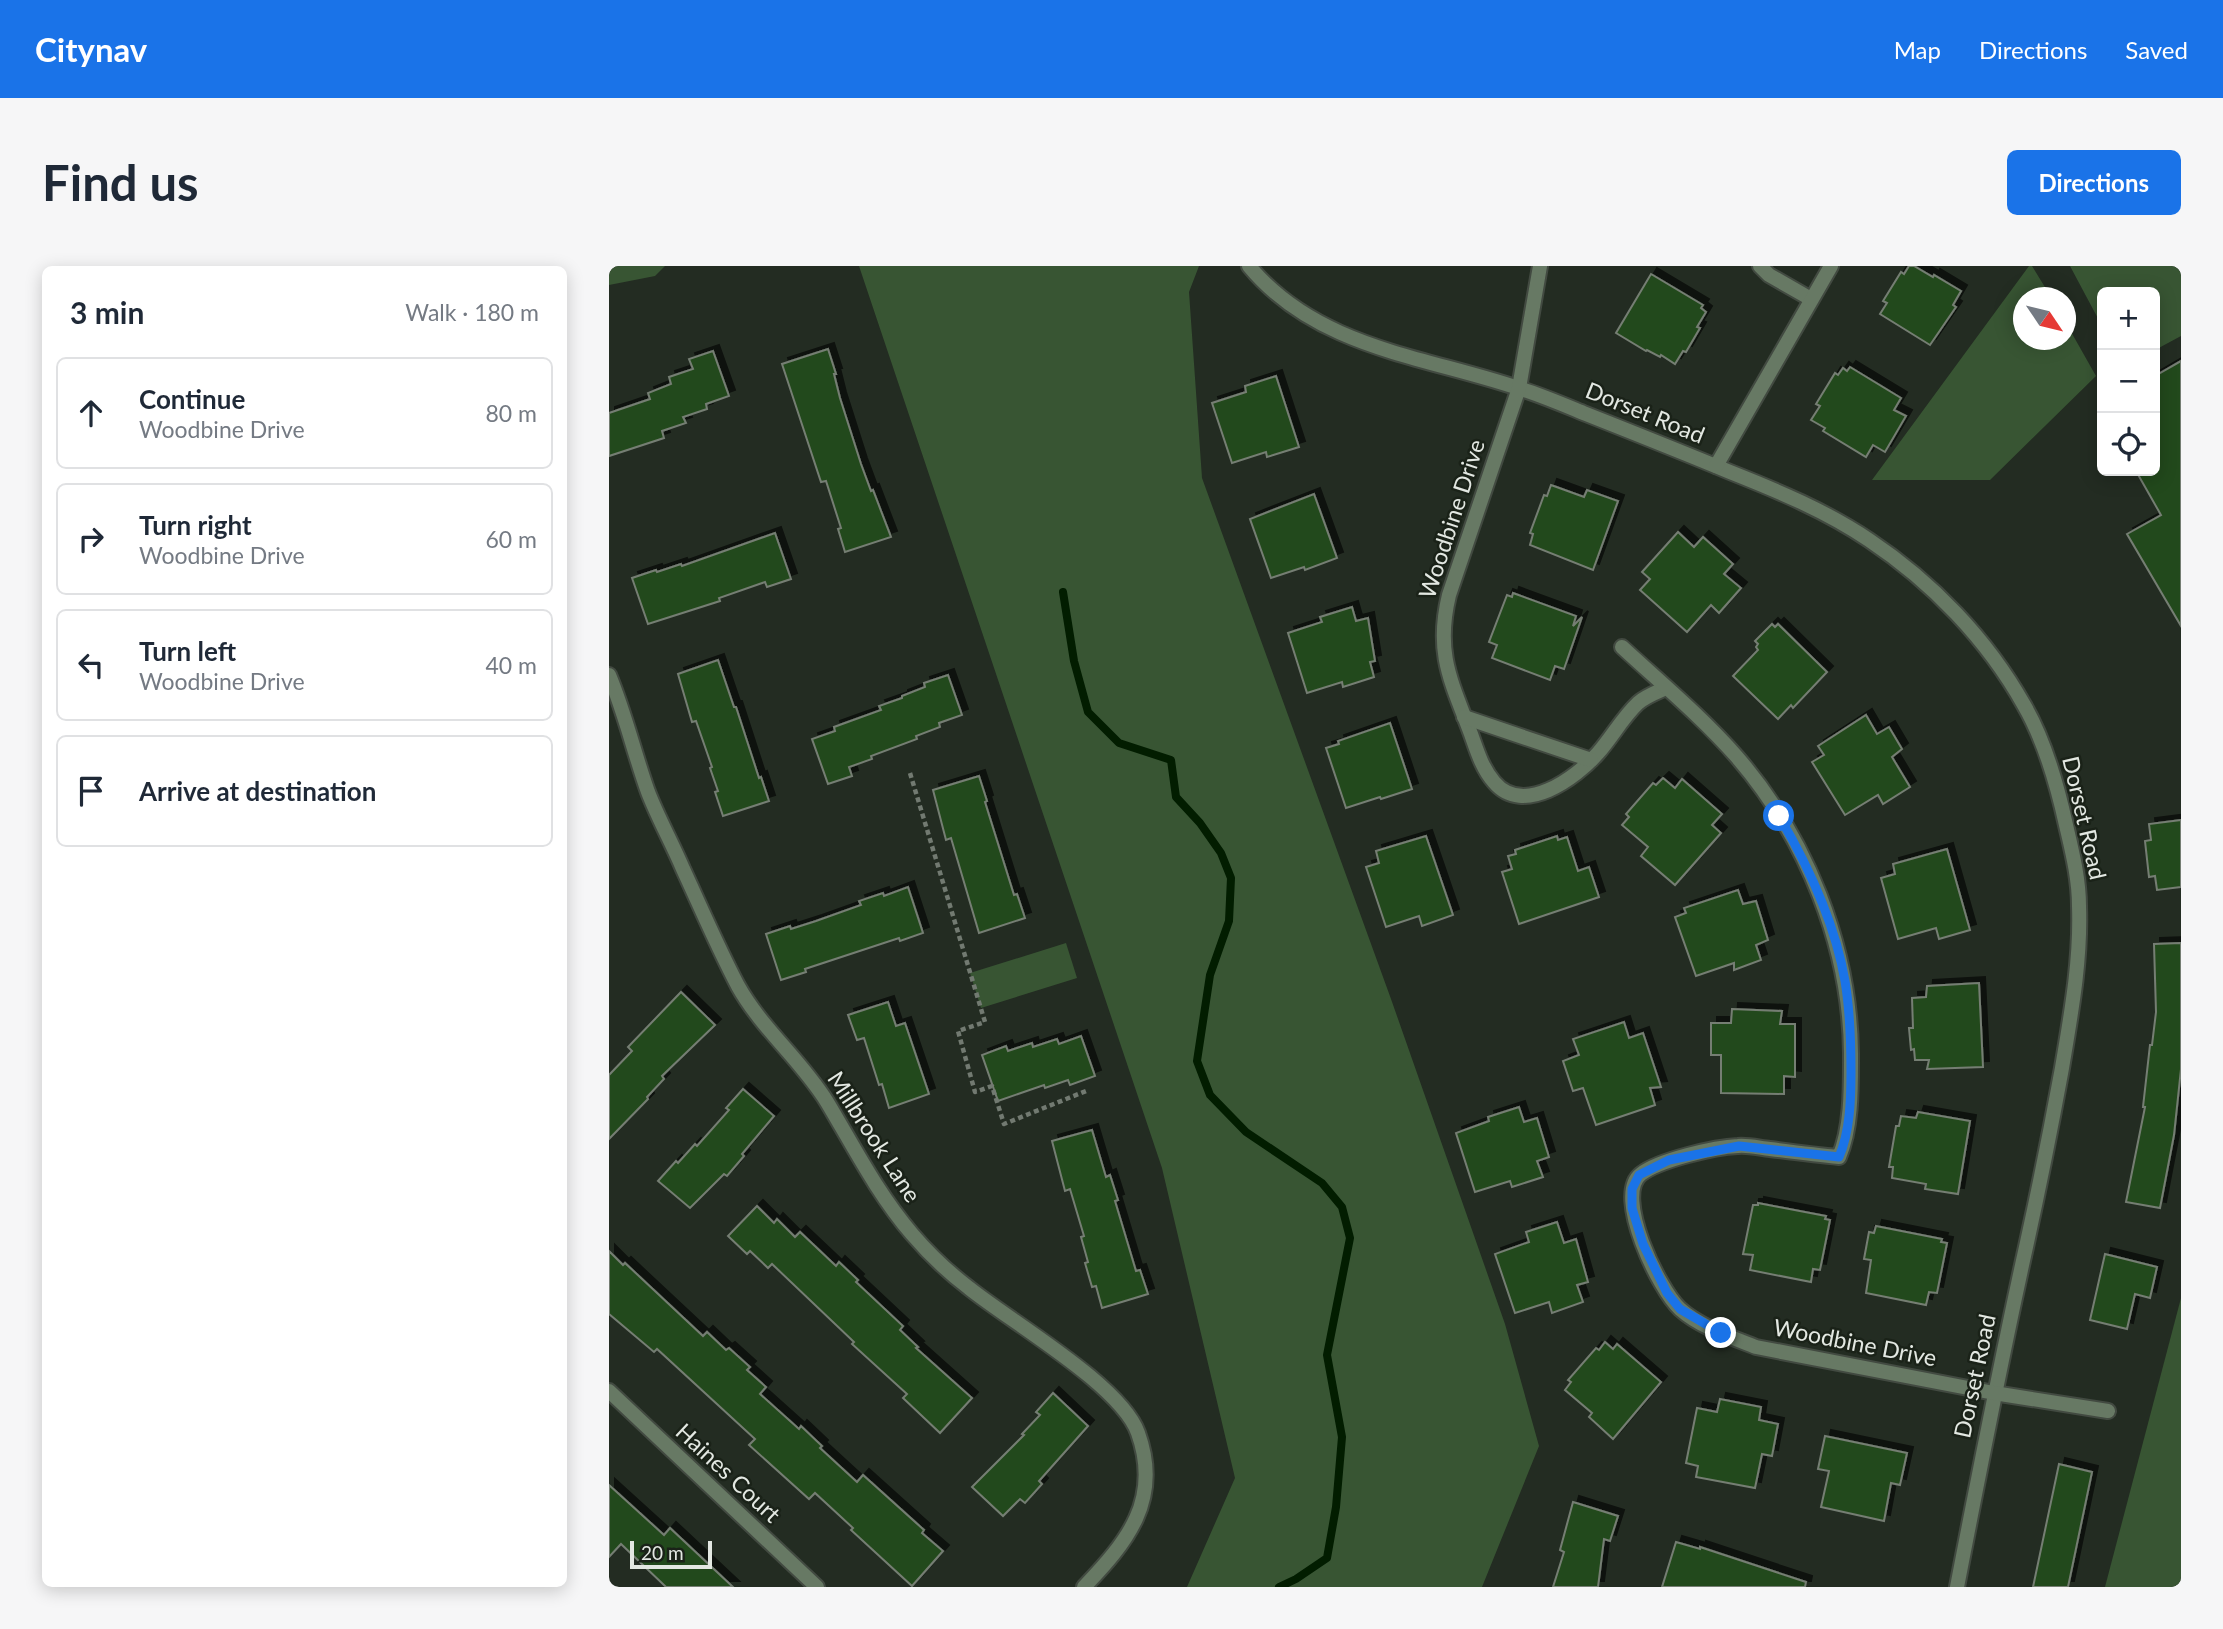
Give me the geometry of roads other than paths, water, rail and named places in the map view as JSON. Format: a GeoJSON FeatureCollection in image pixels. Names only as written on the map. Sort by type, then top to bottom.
{"type":"FeatureCollection","features":[{"type":"Feature","properties":{"kind":"street","name":"Dorset Road"},"geometry":{"type":"LineString","coordinates":[[1249,266],[1284,301],[1325,326],[1402,355],[1519,388],[1787,495],[1835,519],[1871,541],[1933,590],[1964,621],[2026,707],[2043,745],[2061,801],[2075,865],[2079,901],[2078,959],[2048,1146],[1994,1393],[1957,1587]]}},
{"type":"Feature","properties":{"kind":"street"},"geometry":{"type":"LineString","coordinates":[[1519,388],[1540,266]]}},
{"type":"Feature","properties":{"kind":"street"},"geometry":{"type":"LineString","coordinates":[[1760,266],[1769,275],[1811,299]]}},
{"type":"Feature","properties":{"kind":"street"},"geometry":{"type":"LineString","coordinates":[[1716,466],[1831,266]]}},
{"type":"Feature","properties":{"kind":"street","name":"Woodbine Drive"},"geometry":{"type":"LineString","coordinates":[[1519,388],[1448,595],[1442,637],[1444,655],[1483,768],[1495,784],[1516,796],[1526,797],[1551,789],[1591,760],[1637,704],[1666,688],[1703,721],[1738,758],[1768,798],[1801,854],[1815,885],[1845,980],[1851,1031],[1851,1092],[1843,1147],[1839,1157],[1739,1146],[1669,1160],[1639,1175],[1632,1189],[1632,1208],[1643,1244],[1667,1293],[1680,1309],[1721,1333],[1756,1347],[1994,1393]]}},
{"type":"Feature","properties":{"kind":"street"},"geometry":{"type":"LineString","coordinates":[[1622,647],[1666,688]]}},
{"type":"Feature","properties":{"kind":"street","name":"Millbrook Lane"},"geometry":{"type":"LineString","coordinates":[[609,675],[621,702],[649,793],[739,988],[771,1034],[826,1100],[881,1195],[936,1259],[968,1288],[1073,1364],[1104,1390],[1125,1411],[1137,1430],[1145,1472],[1139,1513],[1130,1533],[1116,1553],[1084,1587]]}},
{"type":"Feature","properties":{"kind":"street"},"geometry":{"type":"LineString","coordinates":[[1464,717],[1591,760]]}},
{"type":"Feature","properties":{"kind":"street","name":"Haines Court"},"geometry":{"type":"LineString","coordinates":[[609,1391],[817,1587]]}},
{"type":"Feature","properties":{"kind":"street"},"geometry":{"type":"LineString","coordinates":[[1994,1393],[2108,1411]]}},
{"type":"Feature","properties":{"kind":"waterway"},"geometry":{"type":"LineString","coordinates":[[1063,592],[1074,661],[1088,712],[1119,743],[1171,760],[1176,797],[1200,823],[1221,853],[1231,878],[1229,921],[1210,975],[1197,1061],[1210,1095],[1246,1132],[1322,1183],[1342,1207],[1350,1238],[1327,1355],[1342,1437],[1336,1507],[1327,1558],[1279,1587]]}}]}
